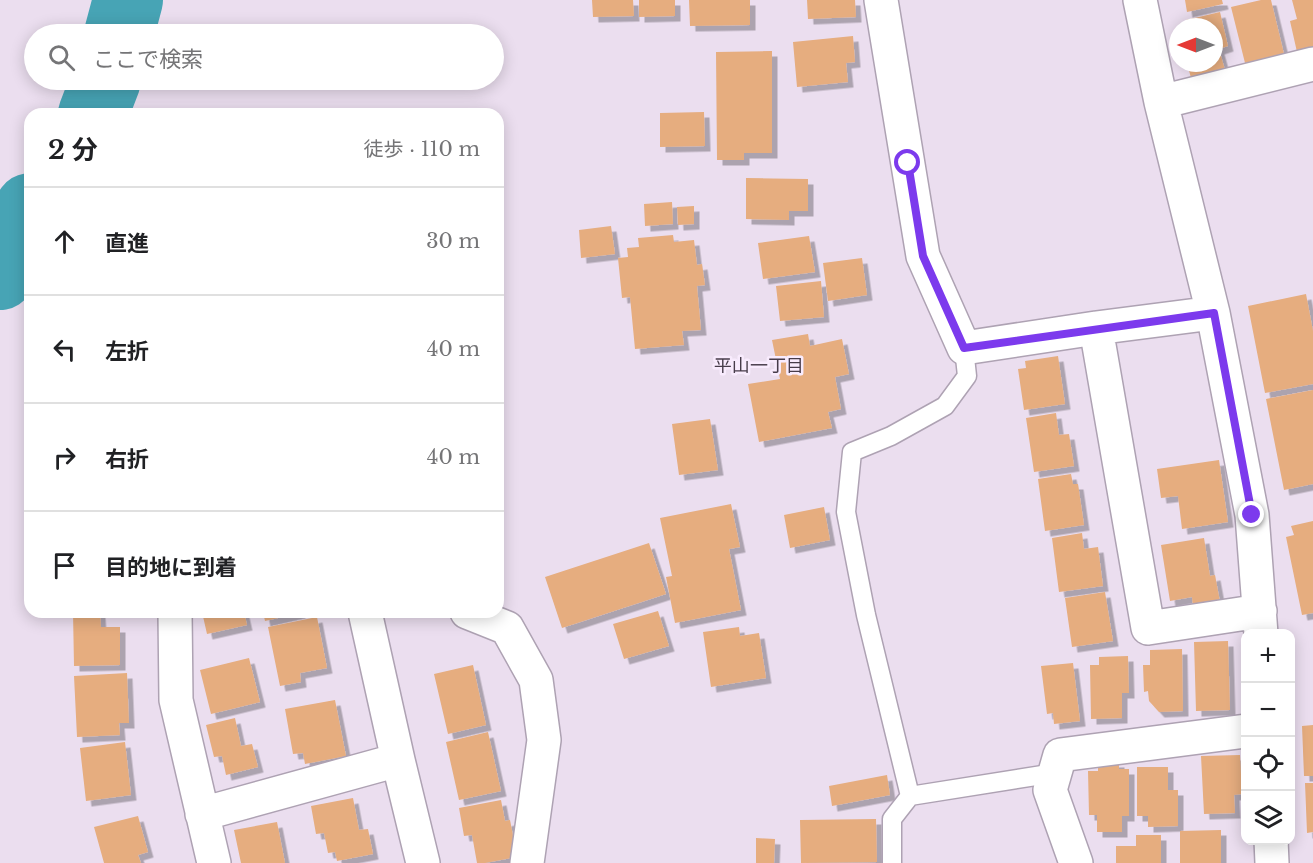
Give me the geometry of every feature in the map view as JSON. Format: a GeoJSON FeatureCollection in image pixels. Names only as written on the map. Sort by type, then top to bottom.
{"type":"FeatureCollection","features":[{"type":"Feature","properties":{"kind":"street"},"geometry":{"type":"LineString","coordinates":[[881,0],[923,256],[964,348],[1214,313]]}},
{"type":"Feature","properties":{"kind":"street"},"geometry":{"type":"LineString","coordinates":[[1096,328],[1148,628],[1261,622],[1252,515],[1214,313],[1161,102],[1140,0]]}},
{"type":"Feature","properties":{"kind":"street"},"geometry":{"type":"LineString","coordinates":[[1161,102],[1313,64]]}},
{"type":"Feature","properties":{"kind":"street"},"geometry":{"type":"LineString","coordinates":[[175,618],[176,700],[214,863]]}},
{"type":"Feature","properties":{"kind":"street"},"geometry":{"type":"LineString","coordinates":[[366,618],[423,863]]}},
{"type":"Feature","properties":{"kind":"street"},"geometry":{"type":"LineString","coordinates":[[482,618],[507,628],[536,680],[544,740],[527,863]]}},
{"type":"Feature","properties":{"kind":"street"},"geometry":{"type":"LineString","coordinates":[[1076,863],[1050,790],[1060,755],[1241,732]]}},
{"type":"Feature","properties":{"kind":"street"},"geometry":{"type":"LineString","coordinates":[[202,814],[398,760]]}},
{"type":"Feature","properties":{"kind":"street"},"geometry":{"type":"LineString","coordinates":[[1271,845],[1272,863]]}},
{"type":"Feature","properties":{"kind":"lane"},"geometry":{"type":"LineString","coordinates":[[910,796],[866,615],[846,512],[852,452],[891,436],[945,406],[967,376],[964,348]]}},
{"type":"Feature","properties":{"kind":"lane"},"geometry":{"type":"LineString","coordinates":[[892,863],[892,819],[910,796],[1055,773]]}},
{"type":"Feature","properties":{"kind":"building"},"geometry":{"type":"Polygon","coordinates":[[[592,0],[633,0],[634,16],[593,17],[592,0]]]}},
{"type":"Feature","properties":{"kind":"building"},"geometry":{"type":"Polygon","coordinates":[[[639,0],[675,0],[675,16],[639,17],[639,0]]]}},
{"type":"Feature","properties":{"kind":"building"},"geometry":{"type":"Polygon","coordinates":[[[689,0],[750,0],[750,25],[690,26],[689,0]]]}},
{"type":"Feature","properties":{"kind":"building"},"geometry":{"type":"Polygon","coordinates":[[[807,0],[855,0],[856,17],[808,19],[807,0]]]}},
{"type":"Feature","properties":{"kind":"building"},"geometry":{"type":"Polygon","coordinates":[[[1185,0],[1222,0],[1223,4],[1187,12],[1185,0]]]}},
{"type":"Feature","properties":{"kind":"building"},"geometry":{"type":"Polygon","coordinates":[[[1271,0],[1284,54],[1245,63],[1231,7],[1271,0]]]}},
{"type":"Feature","properties":{"kind":"building"},"geometry":{"type":"Polygon","coordinates":[[[1292,0],[1313,0],[1313,48],[1297,52],[1290,21],[1297,19],[1292,0]]]}},
{"type":"Feature","properties":{"kind":"building"},"geometry":{"type":"Polygon","coordinates":[[[1220,12],[1221,18],[1194,18],[1220,12]]]}},
{"type":"Feature","properties":{"kind":"building"},"geometry":{"type":"Polygon","coordinates":[[[1223,25],[1228,46],[1223,48],[1223,25]]]}},
{"type":"Feature","properties":{"kind":"building"},"geometry":{"type":"Polygon","coordinates":[[[853,36],[855,62],[846,63],[848,82],[797,87],[793,42],[853,36]]]}},
{"type":"Feature","properties":{"kind":"building"},"geometry":{"type":"Polygon","coordinates":[[[772,51],[772,153],[744,153],[744,160],[717,160],[716,52],[772,51]]]}},
{"type":"Feature","properties":{"kind":"building"},"geometry":{"type":"Polygon","coordinates":[[[1189,72],[1216,72],[1191,78],[1189,72]]]}},
{"type":"Feature","properties":{"kind":"building"},"geometry":{"type":"Polygon","coordinates":[[[704,112],[705,146],[660,147],[660,113],[704,112]]]}},
{"type":"Feature","properties":{"kind":"building"},"geometry":{"type":"Polygon","coordinates":[[[746,178],[808,179],[808,211],[789,211],[789,220],[746,219],[746,178]]]}},
{"type":"Feature","properties":{"kind":"building"},"geometry":{"type":"Polygon","coordinates":[[[672,202],[673,224],[645,226],[644,204],[672,202]]]}},
{"type":"Feature","properties":{"kind":"building"},"geometry":{"type":"Polygon","coordinates":[[[694,206],[694,224],[678,225],[677,207],[694,206]]]}},
{"type":"Feature","properties":{"kind":"building"},"geometry":{"type":"Polygon","coordinates":[[[611,226],[615,254],[581,258],[579,230],[611,226]]]}},
{"type":"Feature","properties":{"kind":"building"},"geometry":{"type":"Polygon","coordinates":[[[673,235],[674,242],[694,240],[697,265],[702,264],[705,285],[697,286],[701,330],[682,331],[684,345],[635,349],[630,297],[622,298],[618,258],[628,257],[627,248],[639,247],[638,238],[673,235]]]}},
{"type":"Feature","properties":{"kind":"building"},"geometry":{"type":"Polygon","coordinates":[[[809,236],[815,272],[763,279],[758,243],[809,236]]]}},
{"type":"Feature","properties":{"kind":"building"},"geometry":{"type":"Polygon","coordinates":[[[862,258],[867,295],[828,301],[823,263],[862,258]]]}},
{"type":"Feature","properties":{"kind":"building"},"geometry":{"type":"Polygon","coordinates":[[[821,281],[824,317],[780,321],[776,286],[821,281]]]}},
{"type":"Feature","properties":{"kind":"building"},"geometry":{"type":"Polygon","coordinates":[[[1306,294],[1313,331],[1313,384],[1265,393],[1248,306],[1306,294]]]}},
{"type":"Feature","properties":{"kind":"building"},"geometry":{"type":"Polygon","coordinates":[[[808,334],[810,346],[842,339],[849,374],[835,377],[841,409],[828,412],[832,428],[759,442],[748,384],[780,379],[772,340],[808,334]]]}},
{"type":"Feature","properties":{"kind":"building"},"geometry":{"type":"Polygon","coordinates":[[[1058,356],[1065,404],[1024,410],[1018,369],[1026,368],[1025,361],[1058,356]]]}},
{"type":"Feature","properties":{"kind":"building"},"geometry":{"type":"Polygon","coordinates":[[[1313,390],[1313,484],[1284,490],[1266,399],[1313,390]]]}},
{"type":"Feature","properties":{"kind":"building"},"geometry":{"type":"Polygon","coordinates":[[[1056,413],[1059,435],[1069,434],[1074,466],[1034,472],[1026,418],[1056,413]]]}},
{"type":"Feature","properties":{"kind":"building"},"geometry":{"type":"Polygon","coordinates":[[[710,419],[718,470],[679,475],[672,424],[710,419]]]}},
{"type":"Feature","properties":{"kind":"building"},"geometry":{"type":"Polygon","coordinates":[[[1219,460],[1228,522],[1182,529],[1178,496],[1161,498],[1157,469],[1219,460]]]}},
{"type":"Feature","properties":{"kind":"building"},"geometry":{"type":"Polygon","coordinates":[[[1071,474],[1073,484],[1078,484],[1084,525],[1045,531],[1038,479],[1071,474]]]}},
{"type":"Feature","properties":{"kind":"building"},"geometry":{"type":"Polygon","coordinates":[[[731,504],[740,547],[729,549],[741,610],[675,623],[666,577],[672,576],[660,518],[731,504]]]}},
{"type":"Feature","properties":{"kind":"building"},"geometry":{"type":"Polygon","coordinates":[[[824,507],[830,540],[790,548],[784,515],[824,507]]]}},
{"type":"Feature","properties":{"kind":"building"},"geometry":{"type":"Polygon","coordinates":[[[1313,521],[1313,613],[1302,615],[1286,537],[1294,535],[1291,526],[1313,521]]]}},
{"type":"Feature","properties":{"kind":"building"},"geometry":{"type":"Polygon","coordinates":[[[1082,533],[1084,549],[1098,547],[1103,586],[1059,592],[1052,538],[1082,533]]]}},
{"type":"Feature","properties":{"kind":"building"},"geometry":{"type":"Polygon","coordinates":[[[1204,538],[1210,576],[1215,575],[1220,602],[1193,606],[1192,597],[1170,601],[1161,545],[1204,538]]]}},
{"type":"Feature","properties":{"kind":"building"},"geometry":{"type":"Polygon","coordinates":[[[649,543],[666,594],[562,628],[545,577],[649,543]]]}},
{"type":"Feature","properties":{"kind":"building"},"geometry":{"type":"Polygon","coordinates":[[[1105,592],[1113,641],[1072,647],[1065,598],[1105,592]]]}},
{"type":"Feature","properties":{"kind":"building"},"geometry":{"type":"Polygon","coordinates":[[[658,611],[669,646],[624,659],[613,624],[658,611]]]}},
{"type":"Feature","properties":{"kind":"building"},"geometry":{"type":"Polygon","coordinates":[[[73,618],[100,618],[101,627],[120,627],[120,665],[74,666],[73,618]]]}},
{"type":"Feature","properties":{"kind":"building"},"geometry":{"type":"Polygon","coordinates":[[[203,618],[245,618],[247,625],[207,634],[203,618]]]}},
{"type":"Feature","properties":{"kind":"building"},"geometry":{"type":"Polygon","coordinates":[[[317,618],[327,668],[300,673],[301,682],[280,686],[268,627],[317,618]]]}},
{"type":"Feature","properties":{"kind":"building"},"geometry":{"type":"Polygon","coordinates":[[[739,627],[740,636],[759,633],[766,678],[711,687],[703,632],[739,627]]]}},
{"type":"Feature","properties":{"kind":"building"},"geometry":{"type":"Polygon","coordinates":[[[1228,641],[1230,710],[1196,711],[1194,642],[1228,641]]]}},
{"type":"Feature","properties":{"kind":"building"},"geometry":{"type":"Polygon","coordinates":[[[1182,649],[1183,711],[1159,712],[1149,701],[1148,691],[1144,692],[1143,665],[1150,665],[1150,650],[1182,649]]]}},
{"type":"Feature","properties":{"kind":"building"},"geometry":{"type":"Polygon","coordinates":[[[1128,656],[1129,693],[1122,693],[1122,718],[1091,719],[1090,665],[1099,665],[1099,657],[1128,656]]]}},
{"type":"Feature","properties":{"kind":"building"},"geometry":{"type":"Polygon","coordinates":[[[249,658],[260,702],[211,714],[200,670],[249,658]]]}},
{"type":"Feature","properties":{"kind":"building"},"geometry":{"type":"Polygon","coordinates":[[[1073,663],[1080,721],[1054,724],[1053,713],[1047,714],[1041,666],[1073,663]]]}},
{"type":"Feature","properties":{"kind":"building"},"geometry":{"type":"Polygon","coordinates":[[[473,665],[486,725],[448,734],[434,674],[473,665]]]}},
{"type":"Feature","properties":{"kind":"building"},"geometry":{"type":"Polygon","coordinates":[[[127,673],[129,723],[119,723],[120,735],[77,737],[74,676],[127,673]]]}},
{"type":"Feature","properties":{"kind":"building"},"geometry":{"type":"Polygon","coordinates":[[[335,700],[346,756],[305,764],[303,753],[293,754],[285,709],[335,700]]]}},
{"type":"Feature","properties":{"kind":"building"},"geometry":{"type":"Polygon","coordinates":[[[235,718],[241,746],[252,744],[258,767],[226,775],[222,756],[214,757],[206,725],[235,718]]]}},
{"type":"Feature","properties":{"kind":"building"},"geometry":{"type":"Polygon","coordinates":[[[1313,725],[1313,776],[1304,776],[1302,726],[1313,725]]]}},
{"type":"Feature","properties":{"kind":"building"},"geometry":{"type":"Polygon","coordinates":[[[488,732],[501,791],[459,800],[446,742],[488,732]]]}},
{"type":"Feature","properties":{"kind":"building"},"geometry":{"type":"Polygon","coordinates":[[[125,742],[131,795],[86,801],[80,748],[125,742]]]}},
{"type":"Feature","properties":{"kind":"building"},"geometry":{"type":"Polygon","coordinates":[[[1240,755],[1241,794],[1234,795],[1235,813],[1204,814],[1201,756],[1240,755]]]}},
{"type":"Feature","properties":{"kind":"building"},"geometry":{"type":"Polygon","coordinates":[[[1098,762],[1119,762],[1119,769],[1129,769],[1129,816],[1122,816],[1122,832],[1097,832],[1097,815],[1089,815],[1088,771],[1098,771],[1098,762]]]}},
{"type":"Feature","properties":{"kind":"building"},"geometry":{"type":"Polygon","coordinates":[[[1137,767],[1168,767],[1168,790],[1178,790],[1178,826],[1148,827],[1148,816],[1137,816],[1137,767]]]}},
{"type":"Feature","properties":{"kind":"building"},"geometry":{"type":"Polygon","coordinates":[[[887,775],[890,795],[832,806],[829,786],[887,775]]]}},
{"type":"Feature","properties":{"kind":"building"},"geometry":{"type":"Polygon","coordinates":[[[1305,783],[1313,783],[1313,832],[1307,833],[1305,783]]]}},
{"type":"Feature","properties":{"kind":"building"},"geometry":{"type":"Polygon","coordinates":[[[353,798],[359,830],[368,829],[373,854],[337,861],[335,852],[328,853],[324,833],[316,834],[311,806],[353,798]]]}},
{"type":"Feature","properties":{"kind":"building"},"geometry":{"type":"Polygon","coordinates":[[[501,800],[505,821],[510,820],[517,857],[477,863],[472,835],[464,836],[459,808],[501,800]]]}},
{"type":"Feature","properties":{"kind":"building"},"geometry":{"type":"Polygon","coordinates":[[[138,816],[148,852],[138,855],[141,863],[104,863],[94,827],[138,816]]]}},
{"type":"Feature","properties":{"kind":"building"},"geometry":{"type":"Polygon","coordinates":[[[876,819],[877,862],[801,863],[800,820],[876,819]]]}},
{"type":"Feature","properties":{"kind":"building"},"geometry":{"type":"Polygon","coordinates":[[[277,822],[285,863],[241,863],[234,830],[277,822]]]}},
{"type":"Feature","properties":{"kind":"building"},"geometry":{"type":"Polygon","coordinates":[[[1221,830],[1221,863],[1180,863],[1180,831],[1221,830]]]}},
{"type":"Feature","properties":{"kind":"building"},"geometry":{"type":"Polygon","coordinates":[[[1136,835],[1161,835],[1161,863],[1116,863],[1116,846],[1136,846],[1136,835]]]}},
{"type":"Feature","properties":{"kind":"building"},"geometry":{"type":"Polygon","coordinates":[[[756,838],[775,839],[774,863],[756,863],[756,838]]]}},
{"type":"Feature","properties":{"kind":"waterway"},"geometry":{"type":"LineString","coordinates":[[122,24],[128,0]]}},
{"type":"Feature","properties":{"kind":"waterway"},"geometry":{"type":"LineString","coordinates":[[95,108],[102,90]]}},
{"type":"Feature","properties":{"kind":"waterway"},"geometry":{"type":"LineString","coordinates":[[0,275],[8,238],[24,216]]}},
{"type":"Feature","properties":{"kind":"district","name":"平山一丁目"},"geometry":{"type":"Point","coordinates":[759,366]}},
{"type":"Feature","properties":{"kind":"route"},"geometry":{"type":"LineString","coordinates":[[908,163],[923,256],[964,348],[1214,313],[1252,515]]}}]}
